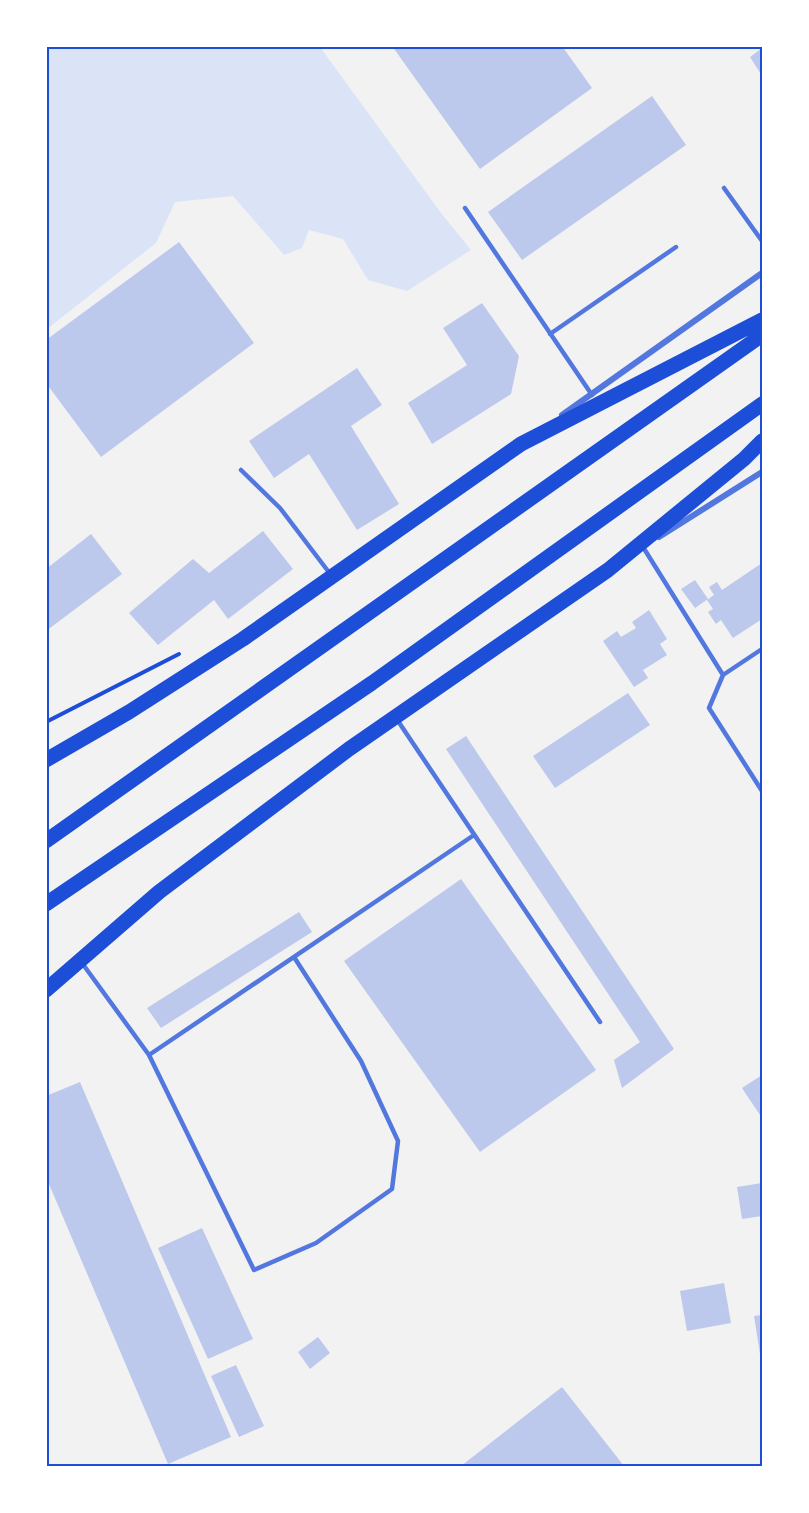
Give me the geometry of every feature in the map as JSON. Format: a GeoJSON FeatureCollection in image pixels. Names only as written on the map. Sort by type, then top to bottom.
{"type":"FeatureCollection","features":[{"type":"Feature","properties":{"kind":"main road"},"geometry":{"type":"LineString","coordinates":[[46,760],[129,712],[224,651],[521,444],[762,320]]}},
{"type":"Feature","properties":{"kind":"main road"},"geometry":{"type":"LineString","coordinates":[[46,842],[762,335]]}},
{"type":"Feature","properties":{"kind":"main road"},"geometry":{"type":"LineString","coordinates":[[46,904],[372,683],[762,404]]}},
{"type":"Feature","properties":{"kind":"main road"},"geometry":{"type":"LineString","coordinates":[[46,990],[159,892],[349,749],[608,570],[735,466],[762,441]]}},
{"type":"Feature","properties":{"kind":"street"},"geometry":{"type":"LineString","coordinates":[[521,444],[762,273]]}},
{"type":"Feature","properties":{"kind":"street"},"geometry":{"type":"LineString","coordinates":[[608,570],[762,472]]}},
{"type":"Feature","properties":{"kind":"lane"},"geometry":{"type":"LineString","coordinates":[[724,188],[762,241]]}},
{"type":"Feature","properties":{"kind":"lane"},"geometry":{"type":"LineString","coordinates":[[465,207],[549,334],[592,394]]}},
{"type":"Feature","properties":{"kind":"lane"},"geometry":{"type":"LineString","coordinates":[[549,334],[676,247]]}},
{"type":"Feature","properties":{"kind":"lane"},"geometry":{"type":"LineString","coordinates":[[242,470],[280,508],[332,577]]}},
{"type":"Feature","properties":{"kind":"lane"},"geometry":{"type":"LineString","coordinates":[[643,547],[723,675]]}},
{"type":"Feature","properties":{"kind":"lane"},"geometry":{"type":"LineString","coordinates":[[762,649],[723,675],[709,708],[762,791]]}},
{"type":"Feature","properties":{"kind":"lane"},"geometry":{"type":"LineString","coordinates":[[395,717],[600,1022]]}},
{"type":"Feature","properties":{"kind":"lane"},"geometry":{"type":"LineString","coordinates":[[149,1055],[474,835]]}},
{"type":"Feature","properties":{"kind":"lane"},"geometry":{"type":"LineString","coordinates":[[81,961],[149,1055],[254,1270],[316,1243],[392,1189],[398,1141],[361,1061],[294,957]]}},
{"type":"Feature","properties":{"kind":"shaded area"},"geometry":{"type":"Polygon","coordinates":[[[47,46],[320,47],[441,213],[471,250],[407,291],[368,280],[343,239],[309,230],[302,248],[284,255],[233,196],[175,202],[156,243],[47,329],[47,46]]]}},
{"type":"Feature","properties":{"kind":"building"},"geometry":{"type":"Polygon","coordinates":[[[392,46],[562,46],[592,88],[480,169],[392,46]]]}},
{"type":"Feature","properties":{"kind":"building"},"geometry":{"type":"Polygon","coordinates":[[[762,48],[762,76],[750,57],[762,48]]]}},
{"type":"Feature","properties":{"kind":"building"},"geometry":{"type":"Polygon","coordinates":[[[652,96],[686,145],[522,260],[488,212],[652,96]]]}},
{"type":"Feature","properties":{"kind":"building"},"geometry":{"type":"Polygon","coordinates":[[[179,242],[254,343],[101,457],[46,383],[46,340],[179,242]]]}},
{"type":"Feature","properties":{"kind":"building"},"geometry":{"type":"Polygon","coordinates":[[[482,303],[519,356],[511,394],[432,444],[408,403],[467,365],[443,328],[482,303]]]}},
{"type":"Feature","properties":{"kind":"building"},"geometry":{"type":"Polygon","coordinates":[[[357,368],[382,405],[351,426],[399,504],[357,530],[309,454],[274,478],[249,441],[357,368]]]}},
{"type":"Feature","properties":{"kind":"building"},"geometry":{"type":"Polygon","coordinates":[[[263,531],[293,569],[228,619],[214,600],[158,645],[129,613],[193,559],[209,573],[263,531]]]}},
{"type":"Feature","properties":{"kind":"building"},"geometry":{"type":"Polygon","coordinates":[[[91,534],[122,574],[46,631],[46,569],[91,534]]]}},
{"type":"Feature","properties":{"kind":"building"},"geometry":{"type":"Polygon","coordinates":[[[762,563],[762,619],[733,638],[721,620],[716,624],[708,612],[713,609],[707,600],[714,595],[709,587],[717,582],[722,590],[762,563]]]}},
{"type":"Feature","properties":{"kind":"building"},"geometry":{"type":"Polygon","coordinates":[[[695,580],[708,599],[695,608],[681,589],[695,580]]]}},
{"type":"Feature","properties":{"kind":"building"},"geometry":{"type":"Polygon","coordinates":[[[649,610],[667,639],[660,644],[667,655],[643,670],[648,678],[634,687],[603,641],[617,631],[621,637],[636,628],[632,622],[649,610]]]}},
{"type":"Feature","properties":{"kind":"building"},"geometry":{"type":"Polygon","coordinates":[[[628,693],[650,725],[555,788],[533,756],[628,693]]]}},
{"type":"Feature","properties":{"kind":"building"},"geometry":{"type":"Polygon","coordinates":[[[466,736],[674,1049],[622,1088],[614,1060],[640,1042],[446,749],[466,736]]]}},
{"type":"Feature","properties":{"kind":"building"},"geometry":{"type":"Polygon","coordinates":[[[461,879],[596,1070],[480,1152],[344,961],[461,879]]]}},
{"type":"Feature","properties":{"kind":"building"},"geometry":{"type":"Polygon","coordinates":[[[299,912],[312,932],[161,1028],[147,1008],[299,912]]]}},
{"type":"Feature","properties":{"kind":"building"},"geometry":{"type":"Polygon","coordinates":[[[762,1075],[762,1118],[742,1088],[762,1075]]]}},
{"type":"Feature","properties":{"kind":"building"},"geometry":{"type":"Polygon","coordinates":[[[80,1082],[231,1437],[168,1464],[46,1177],[46,1096],[80,1082]]]}},
{"type":"Feature","properties":{"kind":"building"},"geometry":{"type":"Polygon","coordinates":[[[762,1183],[762,1216],[742,1219],[737,1187],[762,1183]]]}},
{"type":"Feature","properties":{"kind":"building"},"geometry":{"type":"Polygon","coordinates":[[[202,1228],[253,1339],[208,1359],[158,1248],[202,1228]]]}},
{"type":"Feature","properties":{"kind":"building"},"geometry":{"type":"Polygon","coordinates":[[[724,1283],[731,1323],[687,1331],[680,1291],[724,1283]]]}},
{"type":"Feature","properties":{"kind":"building"},"geometry":{"type":"Polygon","coordinates":[[[762,1315],[762,1353],[760,1354],[754,1316],[762,1315]]]}},
{"type":"Feature","properties":{"kind":"building"},"geometry":{"type":"Polygon","coordinates":[[[318,1337],[330,1353],[310,1369],[298,1352],[318,1337]]]}},
{"type":"Feature","properties":{"kind":"building"},"geometry":{"type":"Polygon","coordinates":[[[236,1365],[264,1426],[239,1437],[211,1376],[236,1365]]]}},
{"type":"Feature","properties":{"kind":"building"},"geometry":{"type":"Polygon","coordinates":[[[562,1387],[624,1466],[461,1466],[562,1387]]]}}]}
